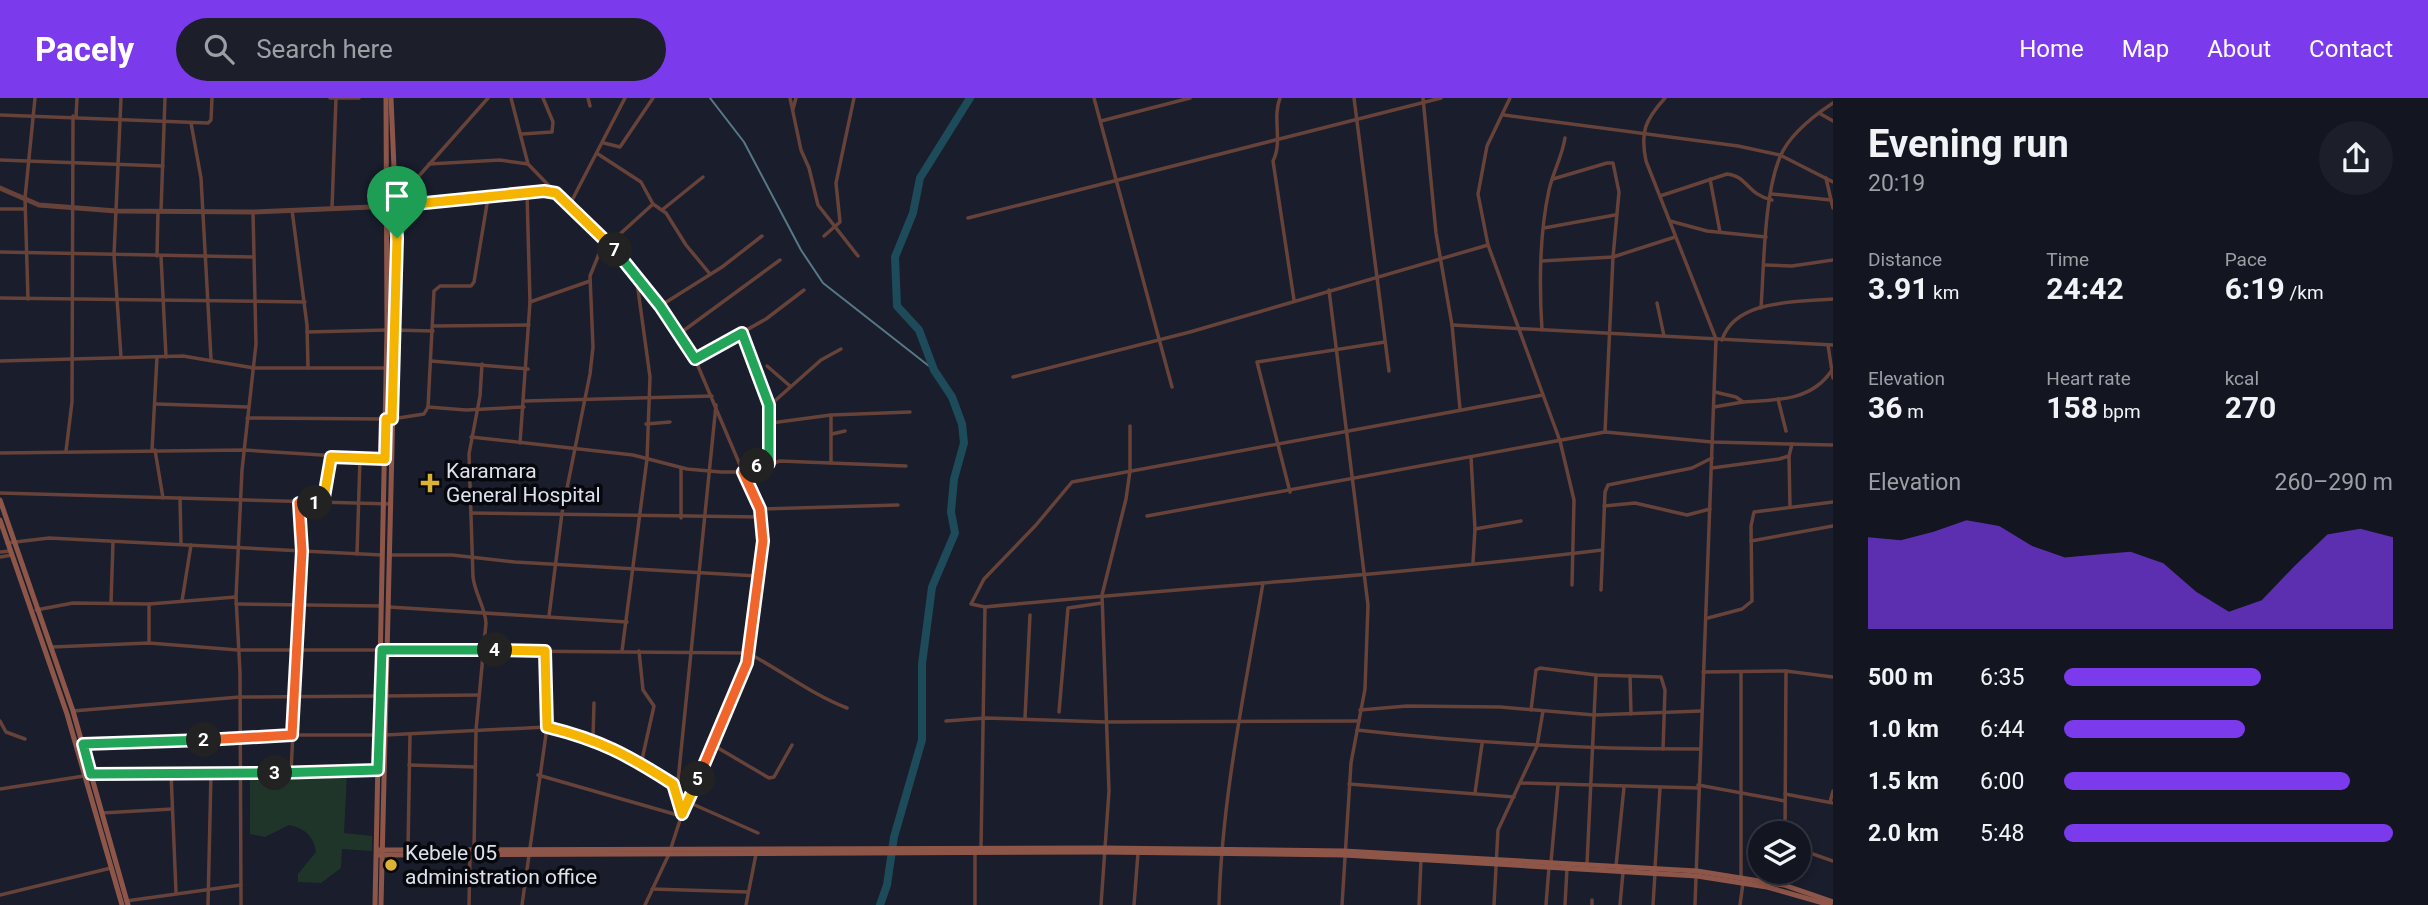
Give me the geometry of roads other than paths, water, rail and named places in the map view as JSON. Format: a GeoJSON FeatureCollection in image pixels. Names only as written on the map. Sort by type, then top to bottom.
{"type":"FeatureCollection","features":[{"type":"Feature","properties":{"kind":"main road"},"geometry":{"type":"LineString","coordinates":[[386,98],[392,196]]}},
{"type":"Feature","properties":{"kind":"main road"},"geometry":{"type":"LineString","coordinates":[[375,905],[386,607],[391,98]]}},
{"type":"Feature","properties":{"kind":"main road"},"geometry":{"type":"LineString","coordinates":[[388,503],[385,459],[389,419],[387,368],[390,330]]}},
{"type":"Feature","properties":{"kind":"main road"},"geometry":{"type":"LineString","coordinates":[[0,500],[13,552],[66,714],[102,813],[125,904]]}},
{"type":"Feature","properties":{"kind":"main road"},"geometry":{"type":"LineString","coordinates":[[0,520],[10,542]]}},
{"type":"Feature","properties":{"kind":"main road"},"geometry":{"type":"LineString","coordinates":[[13,552],[73,711],[111,868],[125,904]]}},
{"type":"Feature","properties":{"kind":"main road"},"geometry":{"type":"LineString","coordinates":[[381,905],[378,770],[382,735]]}},
{"type":"Feature","properties":{"kind":"main road"},"geometry":{"type":"LineString","coordinates":[[379,852],[1103,850],[1344,853],[1550,865],[1587,864],[1697,874],[1784,885],[1814,900]]}},
{"type":"Feature","properties":{"kind":"main road"},"geometry":{"type":"LineString","coordinates":[[1103,850],[1138,853],[1222,851]]}},
{"type":"Feature","properties":{"kind":"main road"},"geometry":{"type":"LineString","coordinates":[[670,852],[756,855],[861,851]]}},
{"type":"Feature","properties":{"kind":"main road"},"geometry":{"type":"LineString","coordinates":[[379,852],[472,853]]}},
{"type":"Feature","properties":{"kind":"main road"},"geometry":{"type":"LineString","coordinates":[[1344,853],[1422,860],[1496,862]]}},
{"type":"Feature","properties":{"kind":"main road"},"geometry":{"type":"LineString","coordinates":[[1550,865],[1655,871]]}},
{"type":"Feature","properties":{"kind":"main road"},"geometry":{"type":"LineString","coordinates":[[1742,879],[1832,903]]}},
{"type":"Feature","properties":{"kind":"street"},"geometry":{"type":"LineString","coordinates":[[27,299],[25,198],[35,98]]}},
{"type":"Feature","properties":{"kind":"street"},"geometry":{"type":"LineString","coordinates":[[66,451],[73,358],[71,300],[76,98]]}},
{"type":"Feature","properties":{"kind":"street"},"geometry":{"type":"LineString","coordinates":[[121,98],[114,255],[121,357]]}},
{"type":"Feature","properties":{"kind":"street"},"geometry":{"type":"LineString","coordinates":[[165,98],[159,256],[166,356]]}},
{"type":"Feature","properties":{"kind":"street"},"geometry":{"type":"LineString","coordinates":[[0,115],[191,123],[211,120],[212,98]]}},
{"type":"Feature","properties":{"kind":"street"},"geometry":{"type":"LineString","coordinates":[[330,98],[359,98]]}},
{"type":"Feature","properties":{"kind":"street"},"geometry":{"type":"LineString","coordinates":[[332,208],[335,98]]}},
{"type":"Feature","properties":{"kind":"street"},"geometry":{"type":"LineString","coordinates":[[392,196],[403,194],[488,98]]}},
{"type":"Feature","properties":{"kind":"street"},"geometry":{"type":"LineString","coordinates":[[511,98],[528,164],[605,239],[636,274],[695,359],[716,403],[762,517],[763,541],[748,653],[740,684],[645,905]]}},
{"type":"Feature","properties":{"kind":"street"},"geometry":{"type":"LineString","coordinates":[[522,134],[552,132],[553,122],[543,98]]}},
{"type":"Feature","properties":{"kind":"street"},"geometry":{"type":"LineString","coordinates":[[588,98],[590,106]]}},
{"type":"Feature","properties":{"kind":"street"},"geometry":{"type":"LineString","coordinates":[[569,206],[625,98]]}},
{"type":"Feature","properties":{"kind":"street"},"geometry":{"type":"LineString","coordinates":[[604,143],[620,148],[653,98]]}},
{"type":"Feature","properties":{"kind":"street"},"geometry":{"type":"LineString","coordinates":[[793,98],[792,111],[818,205],[858,256]]}},
{"type":"Feature","properties":{"kind":"street"},"geometry":{"type":"LineString","coordinates":[[824,236],[836,227],[841,207],[836,183],[854,98]]}},
{"type":"Feature","properties":{"kind":"street"},"geometry":{"type":"LineString","coordinates":[[1094,98],[1172,387]]}},
{"type":"Feature","properties":{"kind":"street"},"geometry":{"type":"LineString","coordinates":[[1101,121],[1190,98]]}},
{"type":"Feature","properties":{"kind":"street"},"geometry":{"type":"LineString","coordinates":[[1279,98],[1274,110],[1277,139],[1273,161],[1294,300]]}},
{"type":"Feature","properties":{"kind":"street"},"geometry":{"type":"LineString","coordinates":[[1354,98],[1389,371]]}},
{"type":"Feature","properties":{"kind":"street"},"geometry":{"type":"LineString","coordinates":[[968,218],[1423,100],[1441,98]]}},
{"type":"Feature","properties":{"kind":"street"},"geometry":{"type":"LineString","coordinates":[[1510,98],[1487,146],[1478,194],[1488,246],[1560,441],[1574,500],[1572,585]]}},
{"type":"Feature","properties":{"kind":"street"},"geometry":{"type":"LineString","coordinates":[[1665,98],[1644,122],[1642,134],[1646,161],[1719,339],[1712,442],[1708,618],[1699,749],[1695,905]]}},
{"type":"Feature","properties":{"kind":"street"},"geometry":{"type":"LineString","coordinates":[[1423,100],[1436,233],[1452,325],[1460,410]]}},
{"type":"Feature","properties":{"kind":"street"},"geometry":{"type":"LineString","coordinates":[[1761,308],[1766,237],[1780,155],[1819,113],[1833,103]]}},
{"type":"Feature","properties":{"kind":"street"},"geometry":{"type":"LineString","coordinates":[[1819,113],[1833,121]]}},
{"type":"Feature","properties":{"kind":"street"},"geometry":{"type":"LineString","coordinates":[[1504,115],[1780,155],[1833,182]]}},
{"type":"Feature","properties":{"kind":"street"},"geometry":{"type":"LineString","coordinates":[[191,123],[201,178],[211,359]]}},
{"type":"Feature","properties":{"kind":"street"},"geometry":{"type":"LineString","coordinates":[[1542,330],[1541,261],[1544,228],[1553,179],[1565,138]]}},
{"type":"Feature","properties":{"kind":"street"},"geometry":{"type":"LineString","coordinates":[[598,154],[641,183],[653,204],[662,210],[710,274]]}},
{"type":"Feature","properties":{"kind":"street"},"geometry":{"type":"LineString","coordinates":[[0,160],[163,166]]}},
{"type":"Feature","properties":{"kind":"street"},"geometry":{"type":"LineString","coordinates":[[429,164],[500,160],[528,164]]}},
{"type":"Feature","properties":{"kind":"street"},"geometry":{"type":"LineString","coordinates":[[1553,179],[1613,163],[1619,192],[1615,215],[1605,432]]}},
{"type":"Feature","properties":{"kind":"street"},"geometry":{"type":"LineString","coordinates":[[1660,196],[1710,179],[1736,175],[1745,181],[1752,193],[1772,200]]}},
{"type":"Feature","properties":{"kind":"street"},"geometry":{"type":"LineString","coordinates":[[662,210],[703,177]]}},
{"type":"Feature","properties":{"kind":"street"},"geometry":{"type":"LineString","coordinates":[[1826,178],[1833,208]]}},
{"type":"Feature","properties":{"kind":"street"},"geometry":{"type":"LineString","coordinates":[[1710,179],[1721,233]]}},
{"type":"Feature","properties":{"kind":"street"},"geometry":{"type":"LineString","coordinates":[[0,188],[39,205],[116,211],[201,212],[392,206],[556,193]]}},
{"type":"Feature","properties":{"kind":"street"},"geometry":{"type":"LineString","coordinates":[[520,443],[530,325],[527,194]]}},
{"type":"Feature","properties":{"kind":"street"},"geometry":{"type":"LineString","coordinates":[[1772,194],[1831,200]]}},
{"type":"Feature","properties":{"kind":"street"},"geometry":{"type":"LineString","coordinates":[[247,418],[389,419],[424,414],[428,407],[436,288],[471,286],[474,282],[488,198]]}},
{"type":"Feature","properties":{"kind":"street"},"geometry":{"type":"LineString","coordinates":[[609,244],[653,204]]}},
{"type":"Feature","properties":{"kind":"street"},"geometry":{"type":"LineString","coordinates":[[0,209],[25,209]]}},
{"type":"Feature","properties":{"kind":"street"},"geometry":{"type":"LineString","coordinates":[[292,209],[305,302],[307,368]]}},
{"type":"Feature","properties":{"kind":"street"},"geometry":{"type":"LineString","coordinates":[[242,905],[242,774],[236,597],[244,450],[254,368],[253,212]]}},
{"type":"Feature","properties":{"kind":"street"},"geometry":{"type":"LineString","coordinates":[[1544,228],[1615,215]]}},
{"type":"Feature","properties":{"kind":"street"},"geometry":{"type":"LineString","coordinates":[[1670,221],[1721,233],[1766,237]]}},
{"type":"Feature","properties":{"kind":"street"},"geometry":{"type":"LineString","coordinates":[[660,306],[762,236]]}},
{"type":"Feature","properties":{"kind":"street"},"geometry":{"type":"LineString","coordinates":[[1541,261],[1613,257],[1676,237]]}},
{"type":"Feature","properties":{"kind":"street"},"geometry":{"type":"LineString","coordinates":[[549,616],[562,513],[593,347],[590,281],[605,239]]}},
{"type":"Feature","properties":{"kind":"street"},"geometry":{"type":"LineString","coordinates":[[1013,377],[1158,340],[1488,246]]}},
{"type":"Feature","properties":{"kind":"street"},"geometry":{"type":"LineString","coordinates":[[0,252],[254,257]]}},
{"type":"Feature","properties":{"kind":"street"},"geometry":{"type":"LineString","coordinates":[[679,334],[780,260]]}},
{"type":"Feature","properties":{"kind":"street"},"geometry":{"type":"LineString","coordinates":[[1764,265],[1791,266],[1833,260]]}},
{"type":"Feature","properties":{"kind":"street"},"geometry":{"type":"LineString","coordinates":[[622,651],[646,459],[650,377],[636,274]]}},
{"type":"Feature","properties":{"kind":"street"},"geometry":{"type":"LineString","coordinates":[[530,302],[590,281]]}},
{"type":"Feature","properties":{"kind":"street"},"geometry":{"type":"LineString","coordinates":[[695,359],[742,333],[804,290]]}},
{"type":"Feature","properties":{"kind":"street"},"geometry":{"type":"LineString","coordinates":[[1329,290],[1368,605],[1367,660],[1349,783],[1342,905]]}},
{"type":"Feature","properties":{"kind":"street"},"geometry":{"type":"LineString","coordinates":[[0,298],[305,302]]}},
{"type":"Feature","properties":{"kind":"street"},"geometry":{"type":"LineString","coordinates":[[1719,339],[1730,322],[1761,308],[1833,299]]}},
{"type":"Feature","properties":{"kind":"street"},"geometry":{"type":"LineString","coordinates":[[1657,303],[1664,337]]}},
{"type":"Feature","properties":{"kind":"street"},"geometry":{"type":"LineString","coordinates":[[307,332],[530,325]]}},
{"type":"Feature","properties":{"kind":"street"},"geometry":{"type":"LineString","coordinates":[[1452,325],[1830,345],[1833,378]]}},
{"type":"Feature","properties":{"kind":"street"},"geometry":{"type":"LineString","coordinates":[[742,333],[769,405],[769,463]]}},
{"type":"Feature","properties":{"kind":"street"},"geometry":{"type":"LineString","coordinates":[[1290,492],[1257,362],[1385,342]]}},
{"type":"Feature","properties":{"kind":"street"},"geometry":{"type":"LineString","coordinates":[[769,405],[821,360],[841,349]]}},
{"type":"Feature","properties":{"kind":"street"},"geometry":{"type":"LineString","coordinates":[[0,361],[166,356],[211,359],[254,368],[387,368]]}},
{"type":"Feature","properties":{"kind":"street"},"geometry":{"type":"LineString","coordinates":[[157,357],[154,450],[163,498]]}},
{"type":"Feature","properties":{"kind":"street"},"geometry":{"type":"LineString","coordinates":[[431,361],[528,369]]}},
{"type":"Feature","properties":{"kind":"street"},"geometry":{"type":"LineString","coordinates":[[469,905],[476,730],[485,611],[474,587],[468,454],[477,410],[482,364]]}},
{"type":"Feature","properties":{"kind":"street"},"geometry":{"type":"LineString","coordinates":[[767,366],[790,386]]}},
{"type":"Feature","properties":{"kind":"street"},"geometry":{"type":"LineString","coordinates":[[1714,407],[1779,399],[1817,390],[1832,370]]}},
{"type":"Feature","properties":{"kind":"street"},"geometry":{"type":"LineString","coordinates":[[1715,392],[1736,397],[1743,402]]}},
{"type":"Feature","properties":{"kind":"street"},"geometry":{"type":"LineString","coordinates":[[1543,395],[1072,482],[1036,526],[984,579],[971,604],[985,607],[1364,575],[1602,550]]}},
{"type":"Feature","properties":{"kind":"street"},"geometry":{"type":"LineString","coordinates":[[525,401],[712,396]]}},
{"type":"Feature","properties":{"kind":"street"},"geometry":{"type":"LineString","coordinates":[[1779,399],[1786,431]]}},
{"type":"Feature","properties":{"kind":"street"},"geometry":{"type":"LineString","coordinates":[[677,792],[692,651],[702,518],[710,471],[716,403]]}},
{"type":"Feature","properties":{"kind":"street"},"geometry":{"type":"LineString","coordinates":[[156,404],[248,407]]}},
{"type":"Feature","properties":{"kind":"street"},"geometry":{"type":"LineString","coordinates":[[428,407],[477,410],[524,407]]}},
{"type":"Feature","properties":{"kind":"street"},"geometry":{"type":"LineString","coordinates":[[771,423],[831,415],[910,412]]}},
{"type":"Feature","properties":{"kind":"street"},"geometry":{"type":"LineString","coordinates":[[831,415],[831,463]]}},
{"type":"Feature","properties":{"kind":"street"},"geometry":{"type":"LineString","coordinates":[[646,424],[670,422]]}},
{"type":"Feature","properties":{"kind":"street"},"geometry":{"type":"LineString","coordinates":[[1101,905],[1109,791],[1105,722],[1107,655],[1102,596],[1130,471],[1129,426]]}},
{"type":"Feature","properties":{"kind":"street"},"geometry":{"type":"LineString","coordinates":[[832,434],[845,431]]}},
{"type":"Feature","properties":{"kind":"street"},"geometry":{"type":"LineString","coordinates":[[1147,516],[1290,492],[1605,432],[1712,442],[1833,445]]}},
{"type":"Feature","properties":{"kind":"street"},"geometry":{"type":"LineString","coordinates":[[471,438],[574,449],[710,471],[743,472],[769,463],[906,466]]}},
{"type":"Feature","properties":{"kind":"street"},"geometry":{"type":"LineString","coordinates":[[1790,507],[1789,456],[1792,444]]}},
{"type":"Feature","properties":{"kind":"street"},"geometry":{"type":"LineString","coordinates":[[0,453],[244,450],[385,459]]}},
{"type":"Feature","properties":{"kind":"street"},"geometry":{"type":"LineString","coordinates":[[1712,468],[1789,456]]}},
{"type":"Feature","properties":{"kind":"street"},"geometry":{"type":"LineString","coordinates":[[323,503],[331,457]]}},
{"type":"Feature","properties":{"kind":"street"},"geometry":{"type":"LineString","coordinates":[[1471,457],[1475,529],[1473,562]]}},
{"type":"Feature","properties":{"kind":"street"},"geometry":{"type":"LineString","coordinates":[[1601,590],[1605,492],[1611,482],[1692,468],[1712,458]]}},
{"type":"Feature","properties":{"kind":"street"},"geometry":{"type":"LineString","coordinates":[[357,554],[360,459]]}},
{"type":"Feature","properties":{"kind":"street"},"geometry":{"type":"LineString","coordinates":[[681,468],[681,518]]}},
{"type":"Feature","properties":{"kind":"street"},"geometry":{"type":"LineString","coordinates":[[0,493],[299,503],[388,503]]}},
{"type":"Feature","properties":{"kind":"street"},"geometry":{"type":"LineString","coordinates":[[180,498],[181,544]]}},
{"type":"Feature","properties":{"kind":"street"},"geometry":{"type":"LineString","coordinates":[[1708,618],[1742,610],[1752,601],[1751,541],[1754,512],[1833,502]]}},
{"type":"Feature","properties":{"kind":"street"},"geometry":{"type":"LineString","coordinates":[[291,772],[302,551],[299,503]]}},
{"type":"Feature","properties":{"kind":"street"},"geometry":{"type":"LineString","coordinates":[[1604,506],[1635,503],[1687,514],[1710,509]]}},
{"type":"Feature","properties":{"kind":"street"},"geometry":{"type":"LineString","coordinates":[[760,509],[898,505]]}},
{"type":"Feature","properties":{"kind":"street"},"geometry":{"type":"LineString","coordinates":[[471,513],[562,513],[681,518],[762,517]]}},
{"type":"Feature","properties":{"kind":"street"},"geometry":{"type":"LineString","coordinates":[[1475,529],[1521,521]]}},
{"type":"Feature","properties":{"kind":"street"},"geometry":{"type":"LineString","coordinates":[[1751,541],[1833,526]]}},
{"type":"Feature","properties":{"kind":"street"},"geometry":{"type":"LineString","coordinates":[[10,542],[49,538],[357,554],[452,555],[698,574],[758,576]]}},
{"type":"Feature","properties":{"kind":"street"},"geometry":{"type":"LineString","coordinates":[[111,603],[113,541]]}},
{"type":"Feature","properties":{"kind":"street"},"geometry":{"type":"LineString","coordinates":[[183,601],[191,545]]}},
{"type":"Feature","properties":{"kind":"street"},"geometry":{"type":"LineString","coordinates":[[0,554],[13,552]]}},
{"type":"Feature","properties":{"kind":"street"},"geometry":{"type":"LineString","coordinates":[[1219,905],[1222,851],[1238,719],[1263,583]]}},
{"type":"Feature","properties":{"kind":"street"},"geometry":{"type":"LineString","coordinates":[[36,610],[74,603],[149,604],[236,597]]}},
{"type":"Feature","properties":{"kind":"street"},"geometry":{"type":"LineString","coordinates":[[1059,712],[1068,608],[1102,603]]}},
{"type":"Feature","properties":{"kind":"street"},"geometry":{"type":"LineString","coordinates":[[149,604],[149,643]]}},
{"type":"Feature","properties":{"kind":"street"},"geometry":{"type":"LineString","coordinates":[[236,604],[485,611],[627,622]]}},
{"type":"Feature","properties":{"kind":"street"},"geometry":{"type":"LineString","coordinates":[[975,905],[986,718],[985,607]]}},
{"type":"Feature","properties":{"kind":"street"},"geometry":{"type":"LineString","coordinates":[[1025,719],[1030,615]]}},
{"type":"Feature","properties":{"kind":"street"},"geometry":{"type":"LineString","coordinates":[[50,647],[149,643],[239,650],[484,649],[748,653],[775,667],[808,690],[847,708]]}},
{"type":"Feature","properties":{"kind":"street"},"geometry":{"type":"LineString","coordinates":[[522,905],[538,775],[547,727],[545,651]]}},
{"type":"Feature","properties":{"kind":"street"},"geometry":{"type":"LineString","coordinates":[[639,651],[643,690],[654,706],[642,764]]}},
{"type":"Feature","properties":{"kind":"street"},"geometry":{"type":"LineString","coordinates":[[1531,710],[1538,669],[1596,675],[1661,677],[1665,682],[1663,749]]}},
{"type":"Feature","properties":{"kind":"street"},"geometry":{"type":"LineString","coordinates":[[1703,672],[1786,671],[1833,677]]}},
{"type":"Feature","properties":{"kind":"street"},"geometry":{"type":"LineString","coordinates":[[1785,821],[1786,671]]}},
{"type":"Feature","properties":{"kind":"street"},"geometry":{"type":"LineString","coordinates":[[1740,905],[1741,672]]}},
{"type":"Feature","properties":{"kind":"street"},"geometry":{"type":"LineString","coordinates":[[1587,864],[1596,675]]}},
{"type":"Feature","properties":{"kind":"street"},"geometry":{"type":"LineString","coordinates":[[1630,676],[1630,714]]}},
{"type":"Feature","properties":{"kind":"street"},"geometry":{"type":"LineString","coordinates":[[73,711],[240,697],[479,695]]}},
{"type":"Feature","properties":{"kind":"street"},"geometry":{"type":"LineString","coordinates":[[593,738],[594,703]]}},
{"type":"Feature","properties":{"kind":"street"},"geometry":{"type":"LineString","coordinates":[[1360,710],[1407,706],[1594,715],[1701,711]]}},
{"type":"Feature","properties":{"kind":"street"},"geometry":{"type":"LineString","coordinates":[[1494,905],[1498,830],[1537,746],[1543,711]]}},
{"type":"Feature","properties":{"kind":"street"},"geometry":{"type":"LineString","coordinates":[[946,721],[986,718],[1105,722],[1238,719],[1359,721]]}},
{"type":"Feature","properties":{"kind":"street"},"geometry":{"type":"LineString","coordinates":[[0,721],[6,732],[25,739]]}},
{"type":"Feature","properties":{"kind":"street"},"geometry":{"type":"LineString","coordinates":[[83,744],[547,727],[593,738],[673,784],[682,816]]}},
{"type":"Feature","properties":{"kind":"street"},"geometry":{"type":"LineString","coordinates":[[1357,730],[1482,744],[1593,749],[1699,749]]}},
{"type":"Feature","properties":{"kind":"street"},"geometry":{"type":"LineString","coordinates":[[408,851],[410,733]]}},
{"type":"Feature","properties":{"kind":"street"},"geometry":{"type":"LineString","coordinates":[[1475,793],[1482,744]]}},
{"type":"Feature","properties":{"kind":"street"},"geometry":{"type":"LineString","coordinates":[[713,745],[769,778],[774,777],[792,745]]}},
{"type":"Feature","properties":{"kind":"street"},"geometry":{"type":"LineString","coordinates":[[409,765],[475,767]]}},
{"type":"Feature","properties":{"kind":"street"},"geometry":{"type":"LineString","coordinates":[[0,789],[87,775],[378,770]]}},
{"type":"Feature","properties":{"kind":"street"},"geometry":{"type":"LineString","coordinates":[[171,773],[176,892]]}},
{"type":"Feature","properties":{"kind":"street"},"geometry":{"type":"LineString","coordinates":[[208,905],[211,773]]}},
{"type":"Feature","properties":{"kind":"street"},"geometry":{"type":"LineString","coordinates":[[538,775],[682,816]]}},
{"type":"Feature","properties":{"kind":"street"},"geometry":{"type":"LineString","coordinates":[[1349,783],[1514,797]]}},
{"type":"Feature","properties":{"kind":"street"},"geometry":{"type":"LineString","coordinates":[[1521,783],[1698,787],[1741,791],[1785,801]]}},
{"type":"Feature","properties":{"kind":"street"},"geometry":{"type":"LineString","coordinates":[[1546,905],[1558,785]]}},
{"type":"Feature","properties":{"kind":"street"},"geometry":{"type":"LineString","coordinates":[[1616,866],[1624,787]]}},
{"type":"Feature","properties":{"kind":"street"},"geometry":{"type":"LineString","coordinates":[[1653,905],[1660,788]]}},
{"type":"Feature","properties":{"kind":"street"},"geometry":{"type":"LineString","coordinates":[[1786,794],[1831,803],[1833,792]]}},
{"type":"Feature","properties":{"kind":"street"},"geometry":{"type":"LineString","coordinates":[[688,802],[758,833]]}},
{"type":"Feature","properties":{"kind":"street"},"geometry":{"type":"LineString","coordinates":[[102,813],[172,809]]}},
{"type":"Feature","properties":{"kind":"street"},"geometry":{"type":"LineString","coordinates":[[1134,905],[1138,853]]}},
{"type":"Feature","properties":{"kind":"street"},"geometry":{"type":"LineString","coordinates":[[1811,853],[1833,861]]}},
{"type":"Feature","properties":{"kind":"street"},"geometry":{"type":"LineString","coordinates":[[746,905],[756,855]]}},
{"type":"Feature","properties":{"kind":"street"},"geometry":{"type":"LineString","coordinates":[[1419,905],[1422,860]]}},
{"type":"Feature","properties":{"kind":"street"},"geometry":{"type":"LineString","coordinates":[[0,895],[111,868]]}},
{"type":"Feature","properties":{"kind":"street"},"geometry":{"type":"LineString","coordinates":[[1565,905],[1567,868]]}},
{"type":"Feature","properties":{"kind":"street"},"geometry":{"type":"LineString","coordinates":[[1620,905],[1623,871]]}},
{"type":"Feature","properties":{"kind":"street"},"geometry":{"type":"LineString","coordinates":[[125,904],[176,892],[242,885]]}},
{"type":"Feature","properties":{"kind":"street"},"geometry":{"type":"LineString","coordinates":[[652,889],[748,891]]}},
{"type":"Feature","properties":{"kind":"waterway"},"geometry":{"type":"LineString","coordinates":[[710,98],[744,142],[801,250],[823,283],[934,370]]}},
{"type":"Feature","properties":{"kind":"waterway"},"geometry":{"type":"LineString","coordinates":[[880,905],[887,885],[894,837],[922,740],[922,664],[932,587],[955,533],[951,512],[954,479],[964,443],[962,424],[952,397],[934,370],[919,330],[897,306],[895,257],[913,213],[920,178],[970,98]]}},
{"type":"Feature","properties":{"kind":"place","name":"Karamara General Hospital"},"geometry":{"type":"Point","coordinates":[430,483]}},
{"type":"Feature","properties":{"kind":"place","name":"Kebele 05 administration office"},"geometry":{"type":"Point","coordinates":[391,865]}}]}
